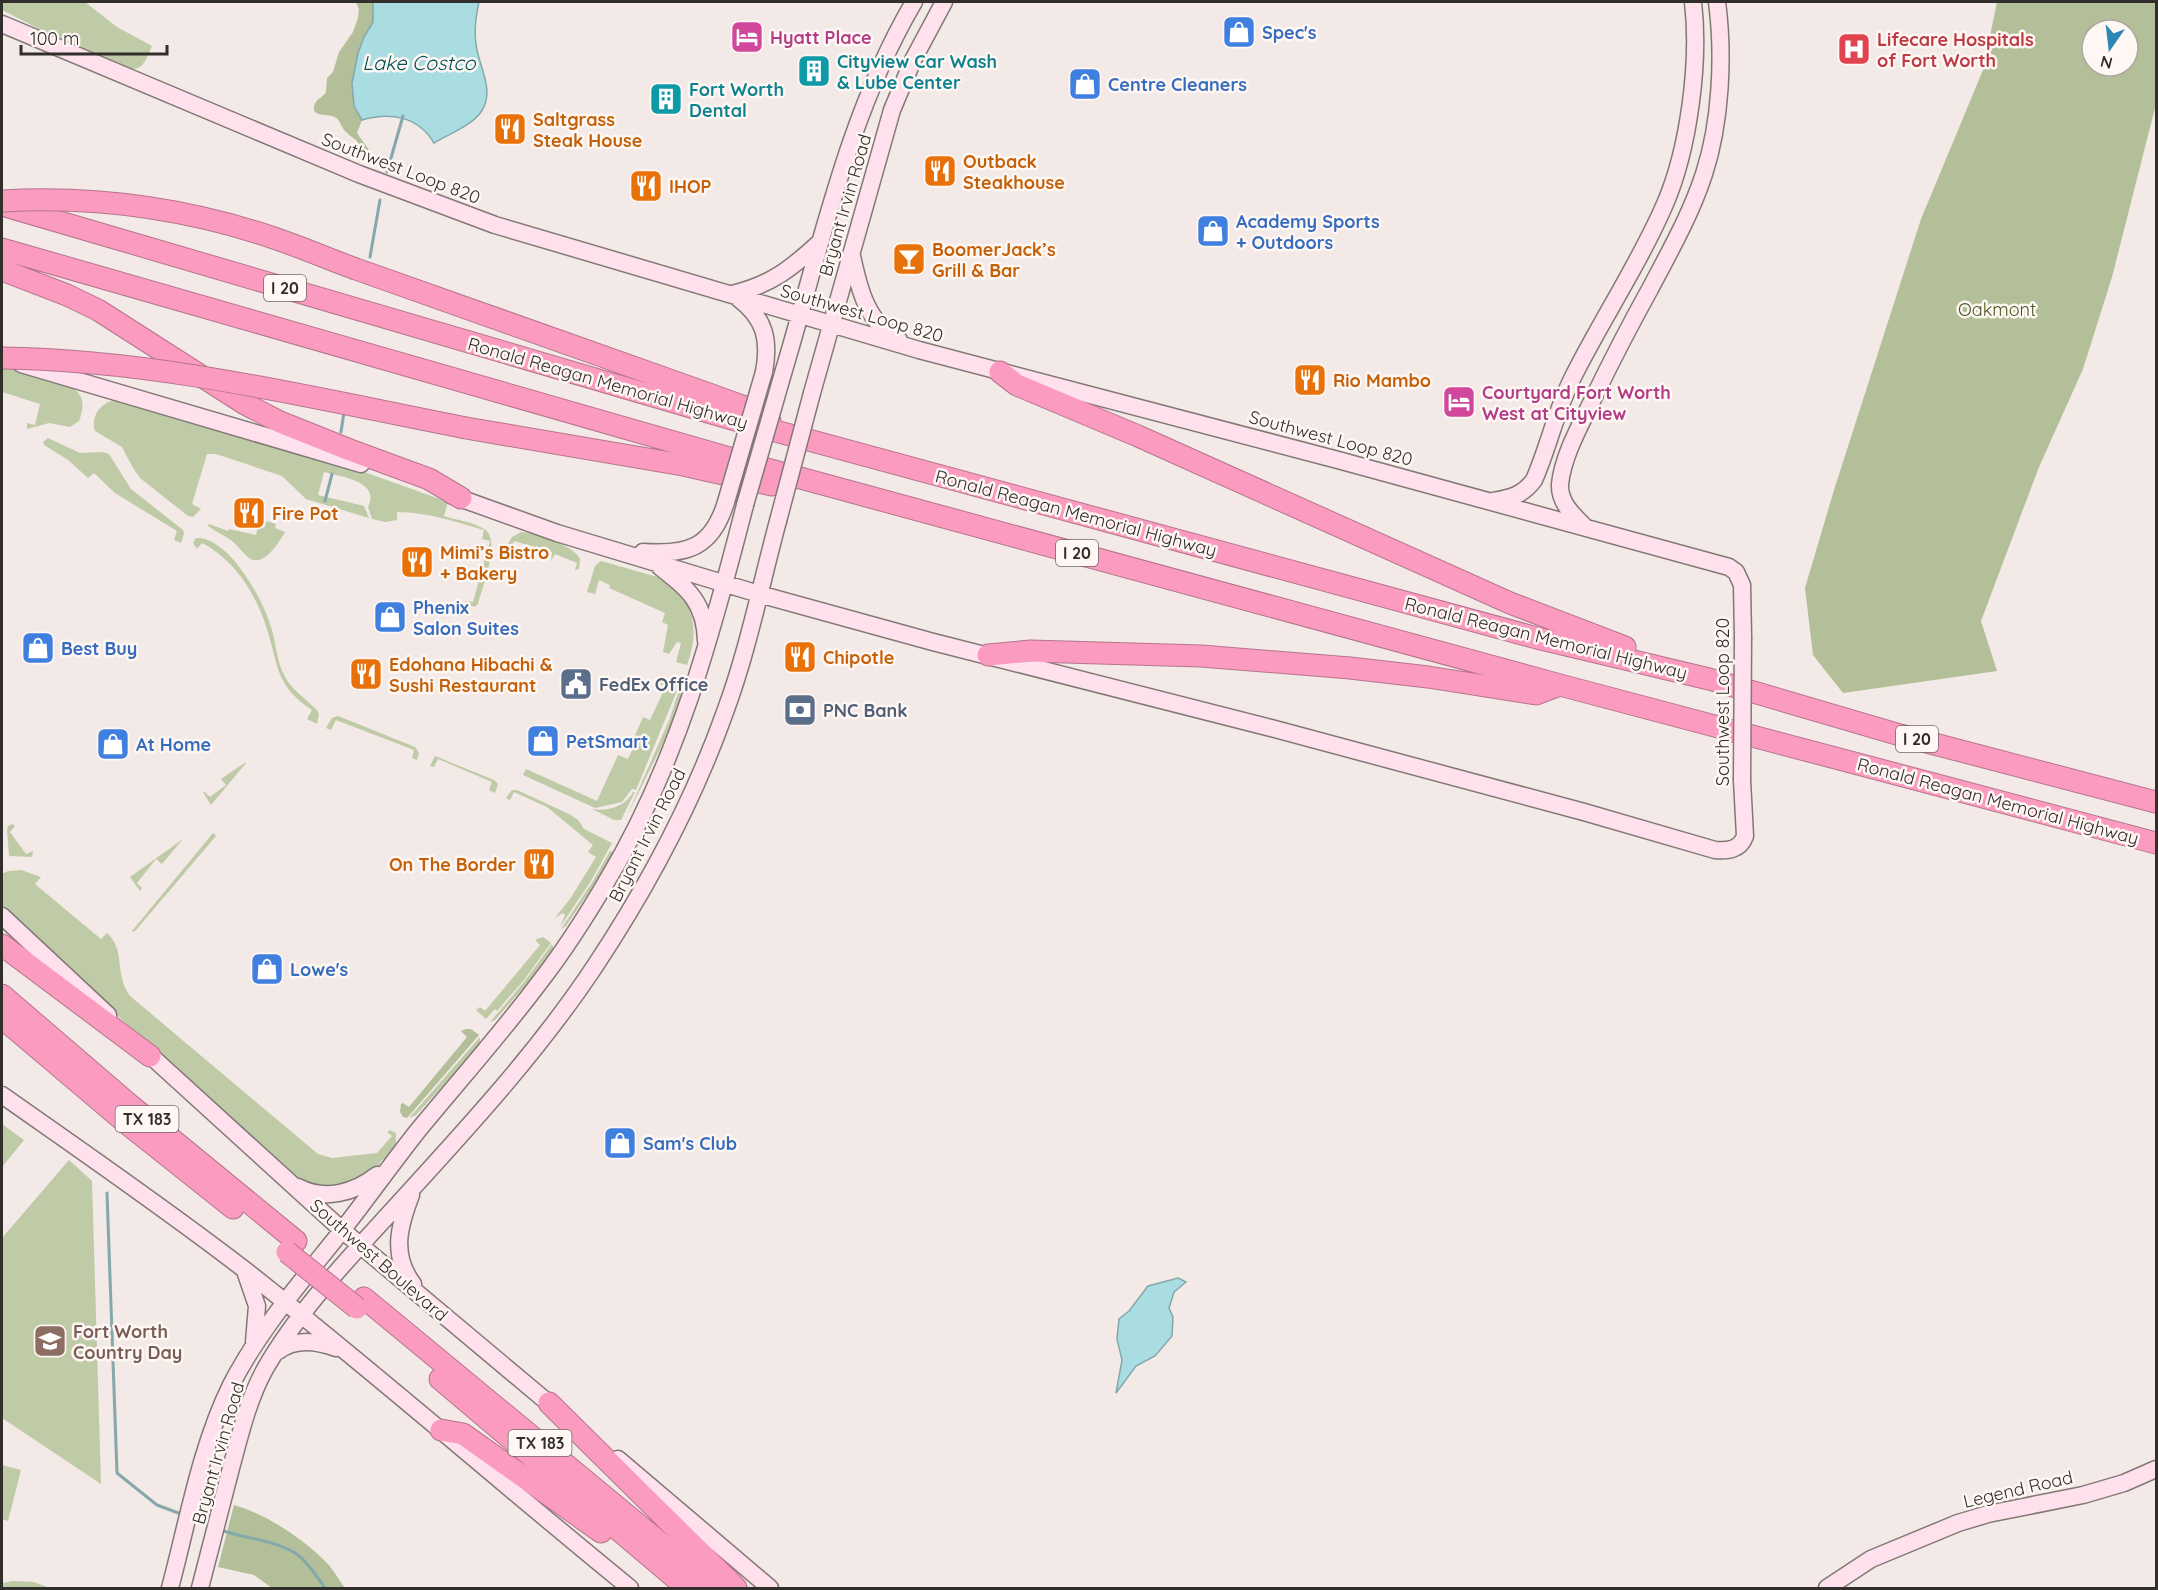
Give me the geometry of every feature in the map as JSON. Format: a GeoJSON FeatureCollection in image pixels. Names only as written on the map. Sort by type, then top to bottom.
{"type":"FeatureCollection","features":[{"type":"Feature","properties":{"kind":"highway"},"geometry":{"type":"LineString","coordinates":[[2,195],[8,196],[38,215]]}},
{"type":"Feature","properties":{"kind":"highway"},"geometry":{"type":"LineString","coordinates":[[2,203],[84,202],[155,210],[194,217],[278,240],[742,406],[805,438]]}},
{"type":"Feature","properties":{"kind":"highway","name":"Ronald Reagan Memorial Highway"},"geometry":{"type":"LineString","coordinates":[[2,203],[678,404],[1526,635],[1709,679],[1900,735],[2157,802]]}},
{"type":"Feature","properties":{"kind":"highway","name":"Ronald Reagan Memorial Highway"},"geometry":{"type":"LineString","coordinates":[[2,249],[771,470],[1560,685],[2157,843]]}},
{"type":"Feature","properties":{"kind":"highway"},"geometry":{"type":"LineString","coordinates":[[2,270],[67,294],[98,310],[245,404],[271,417],[350,450],[429,479],[461,498]]}},
{"type":"Feature","properties":{"kind":"highway"},"geometry":{"type":"LineString","coordinates":[[2,358],[97,362],[172,371],[466,428],[683,465],[824,496],[1099,570],[1118,564]]}},
{"type":"Feature","properties":{"kind":"highway"},"geometry":{"type":"LineString","coordinates":[[1000,372],[1017,385],[1138,436],[1510,603],[1602,639],[1686,665],[1709,679]]}},
{"type":"Feature","properties":{"kind":"highway"},"geometry":{"type":"LineString","coordinates":[[988,656],[1030,651],[1202,656],[1350,668],[1428,677],[1536,694],[1560,685]]}},
{"type":"Feature","properties":{"kind":"highway"},"geometry":{"type":"LineString","coordinates":[[2,945],[150,1056]]}},
{"type":"Feature","properties":{"kind":"highway","name":"Southwest Boulevard"},"geometry":{"type":"LineString","coordinates":[[2,995],[687,1588]]}},
{"type":"Feature","properties":{"kind":"highway","name":"Southwest Boulevard"},"geometry":{"type":"LineString","coordinates":[[2,1018],[125,1122],[292,1246]]}},
{"type":"Feature","properties":{"kind":"highway","name":"Southwest Boulevard"},"geometry":{"type":"LineString","coordinates":[[360,1303],[715,1588]]}},
{"type":"Feature","properties":{"kind":"highway"},"geometry":{"type":"LineString","coordinates":[[549,1403],[735,1588]]}},
{"type":"Feature","properties":{"kind":"highway"},"geometry":{"type":"LineString","coordinates":[[441,1430],[463,1434],[672,1584],[682,1588]]}},
{"type":"Feature","properties":{"kind":"main road","name":"Bryant Irvin Road"},"geometry":{"type":"LineString","coordinates":[[170,1588],[194,1496],[219,1415],[231,1386],[254,1345],[284,1302],[392,1164],[540,982],[607,880],[632,835],[670,753],[706,652],[745,505],[848,154],[869,96],[914,2]]}},
{"type":"Feature","properties":{"kind":"main road","name":"Bryant Irvin Road"},"geometry":{"type":"LineString","coordinates":[[200,1588],[250,1404],[265,1370],[302,1317],[361,1245],[508,1079],[559,1016],[594,968],[649,878],[685,810],[725,714],[816,378],[892,110],[913,60],[944,2]]}},
{"type":"Feature","properties":{"kind":"main road"},"geometry":{"type":"LineString","coordinates":[[1492,501],[1520,494],[1534,480],[1572,379],[1647,242],[1666,202],[1682,152],[1691,98],[1693,6],[1717,5],[1720,73],[1712,144],[1695,199],[1667,258],[1601,382],[1563,471],[1560,484],[1565,505],[1584,526]]}},
{"type":"Feature","properties":{"kind":"main road","name":"Southwest Loop 820"},"geometry":{"type":"LineString","coordinates":[[2,24],[359,174],[516,231],[919,350],[1492,501],[1715,563],[1736,572],[1742,585],[1742,780],[1745,836],[1743,841],[1733,849],[1715,850],[1584,812],[759,594],[557,533],[331,454],[2,358]]}},
{"type":"Feature","properties":{"kind":"main road"},"geometry":{"type":"LineString","coordinates":[[732,294],[751,290],[777,277],[821,240]]}},
{"type":"Feature","properties":{"kind":"main road"},"geometry":{"type":"LineString","coordinates":[[1647,242],[1667,258]]}},
{"type":"Feature","properties":{"kind":"main road"},"geometry":{"type":"LineString","coordinates":[[852,253],[860,291],[875,320],[889,335],[919,350]]}},
{"type":"Feature","properties":{"kind":"main road"},"geometry":{"type":"LineString","coordinates":[[616,550],[668,553],[690,549],[700,543],[717,526],[764,372],[767,343],[763,330],[747,305],[732,294]]}},
{"type":"Feature","properties":{"kind":"main road"},"geometry":{"type":"LineString","coordinates":[[652,561],[684,585],[695,598],[704,621],[706,652]]}},
{"type":"Feature","properties":{"kind":"main road","name":"Southwest Boulevard"},"geometry":{"type":"LineString","coordinates":[[2,916],[150,1056],[342,1230],[770,1588]]}},
{"type":"Feature","properties":{"kind":"main road"},"geometry":{"type":"LineString","coordinates":[[2,1095],[134,1188],[244,1270],[630,1588]]}},
{"type":"Feature","properties":{"kind":"main road"},"geometry":{"type":"LineString","coordinates":[[291,1184],[315,1193],[340,1193],[361,1186],[392,1164]]}},
{"type":"Feature","properties":{"kind":"main road"},"geometry":{"type":"LineString","coordinates":[[415,1186],[399,1230],[399,1253],[407,1276],[427,1301]]}},
{"type":"Feature","properties":{"kind":"main road"},"geometry":{"type":"LineString","coordinates":[[244,1270],[257,1306],[254,1345]]}},
{"type":"Feature","properties":{"kind":"main road"},"geometry":{"type":"LineString","coordinates":[[275,1354],[286,1345],[304,1342],[320,1342],[347,1353]]}},
{"type":"Feature","properties":{"kind":"main road","name":"Legend Road"},"geometry":{"type":"LineString","coordinates":[[1827,1588],[1871,1559],[1958,1523],[1988,1514],[2083,1495],[2124,1483],[2157,1469]]}},
{"type":"Feature","properties":{"kind":"green space"},"geometry":{"type":"Polygon","coordinates":[[[2,2],[85,2],[117,27],[152,46],[142,66],[129,69],[55,37],[2,10],[2,2]]]}},
{"type":"Feature","properties":{"kind":"green space"},"geometry":{"type":"Polygon","coordinates":[[[356,2],[373,2],[373,22],[358,53],[352,83],[354,106],[362,120],[357,133],[369,150],[368,159],[364,161],[360,158],[357,141],[345,131],[337,118],[314,111],[316,102],[326,92],[327,78],[333,72],[339,52],[353,32],[359,9],[356,2]]]}},
{"type":"Feature","properties":{"kind":"green space","name":"Oakmont"},"geometry":{"type":"Polygon","coordinates":[[[1997,2],[2156,2],[2156,104],[2112,277],[2083,369],[2039,467],[1981,621],[1997,671],[1843,693],[1813,655],[1805,588],[1921,219],[1983,70],[1997,2]]]}},
{"type":"Feature","properties":{"kind":"green space"},"geometry":{"type":"Polygon","coordinates":[[[2,366],[73,388],[80,395],[82,403],[79,421],[70,427],[49,423],[27,429],[27,423],[35,425],[40,404],[2,392],[2,366]]]}},
{"type":"Feature","properties":{"kind":"green space"},"geometry":{"type":"Polygon","coordinates":[[[117,400],[342,464],[448,502],[444,516],[475,525],[484,529],[489,534],[491,543],[491,553],[478,604],[475,607],[468,605],[465,601],[473,602],[490,541],[482,539],[484,530],[408,512],[397,512],[397,520],[385,522],[372,519],[368,507],[371,498],[369,491],[349,478],[324,472],[318,495],[364,506],[369,518],[306,499],[282,476],[216,454],[207,454],[192,504],[201,509],[193,517],[188,516],[140,478],[122,447],[95,431],[94,420],[98,410],[107,403],[117,400]]]}},
{"type":"Feature","properties":{"kind":"green space"},"geometry":{"type":"Polygon","coordinates":[[[48,438],[80,453],[109,454],[131,489],[183,530],[181,543],[174,540],[177,531],[115,493],[94,473],[88,478],[68,460],[44,445],[43,442],[48,438]]]}},
{"type":"Feature","properties":{"kind":"green space"},"geometry":{"type":"Polygon","coordinates":[[[267,521],[276,524],[275,528],[285,532],[279,542],[260,560],[249,558],[232,541],[207,525],[256,535],[258,527],[264,528],[267,521]]]}},
{"type":"Feature","properties":{"kind":"green space"},"geometry":{"type":"Polygon","coordinates":[[[521,532],[544,537],[570,549],[580,559],[579,569],[575,570],[577,563],[555,554],[551,561],[552,552],[514,541],[512,549],[509,549],[508,544],[512,537],[521,532]]]}},
{"type":"Feature","properties":{"kind":"green space"},"geometry":{"type":"Polygon","coordinates":[[[196,538],[208,540],[220,547],[242,570],[252,585],[270,624],[283,673],[294,689],[317,710],[319,714],[317,724],[307,719],[312,710],[291,692],[280,674],[257,603],[243,579],[214,550],[202,543],[197,549],[193,543],[196,538]]]}},
{"type":"Feature","properties":{"kind":"green space"},"geometry":{"type":"Polygon","coordinates":[[[601,561],[661,578],[688,600],[686,602],[690,610],[694,633],[687,665],[676,662],[681,643],[677,642],[669,654],[663,652],[668,625],[662,622],[665,613],[609,588],[610,585],[599,580],[595,594],[587,592],[595,566],[601,561]]]}},
{"type":"Feature","properties":{"kind":"green space"},"geometry":{"type":"Polygon","coordinates":[[[663,679],[679,683],[676,693],[636,790],[632,789],[622,802],[595,808],[523,775],[526,769],[597,801],[618,755],[628,759],[635,744],[632,742],[643,717],[650,720],[665,688],[659,683],[663,679]]]}},
{"type":"Feature","properties":{"kind":"green space"},"geometry":{"type":"Polygon","coordinates":[[[681,684],[684,690],[676,717],[626,818],[670,718],[681,684]]]}},
{"type":"Feature","properties":{"kind":"green space"},"geometry":{"type":"Polygon","coordinates":[[[338,716],[415,747],[419,753],[417,760],[412,758],[414,750],[336,720],[331,730],[326,728],[332,718],[338,716]]]}},
{"type":"Feature","properties":{"kind":"green space"},"geometry":{"type":"Polygon","coordinates":[[[435,756],[494,780],[498,784],[495,793],[489,790],[492,782],[438,759],[434,767],[430,766],[435,756]]]}},
{"type":"Feature","properties":{"kind":"green space"},"geometry":{"type":"Polygon","coordinates":[[[246,762],[211,805],[203,792],[210,797],[226,785],[221,779],[246,762]]]}},
{"type":"Feature","properties":{"kind":"green space"},"geometry":{"type":"Polygon","coordinates":[[[512,790],[517,790],[571,815],[584,829],[612,843],[591,881],[560,927],[565,915],[562,913],[554,919],[570,899],[596,857],[588,852],[593,845],[547,807],[514,792],[510,800],[506,798],[512,790]]]}},
{"type":"Feature","properties":{"kind":"green space"},"geometry":{"type":"Polygon","coordinates":[[[635,792],[621,820],[614,820],[592,809],[604,810],[616,807],[626,801],[635,792]]]}},
{"type":"Feature","properties":{"kind":"green space"},"geometry":{"type":"Polygon","coordinates":[[[12,824],[15,826],[10,832],[26,854],[33,851],[32,857],[9,856],[7,830],[12,824]]]}},
{"type":"Feature","properties":{"kind":"green space"},"geometry":{"type":"Polygon","coordinates":[[[213,833],[216,836],[133,932],[132,931],[213,833]]]}},
{"type":"Feature","properties":{"kind":"green space"},"geometry":{"type":"Polygon","coordinates":[[[183,839],[162,864],[156,859],[137,883],[142,888],[140,891],[130,877],[183,839]]]}},
{"type":"Feature","properties":{"kind":"green space"},"geometry":{"type":"Polygon","coordinates":[[[610,851],[615,854],[566,926],[561,929],[593,881],[610,851]]]}},
{"type":"Feature","properties":{"kind":"green space"},"geometry":{"type":"Polygon","coordinates":[[[21,870],[41,877],[35,884],[101,939],[107,933],[116,947],[122,979],[130,996],[318,1154],[332,1158],[377,1153],[392,1136],[387,1132],[390,1130],[396,1133],[396,1146],[381,1161],[377,1169],[349,1186],[312,1187],[291,1176],[2,909],[2,874],[21,870]]]}},
{"type":"Feature","properties":{"kind":"green space"},"geometry":{"type":"Polygon","coordinates":[[[543,937],[551,943],[524,980],[497,1011],[495,1009],[486,1019],[476,1010],[480,1007],[485,1011],[540,945],[535,940],[543,937]]]}},
{"type":"Feature","properties":{"kind":"green space"},"geometry":{"type":"Polygon","coordinates":[[[552,944],[554,949],[552,955],[495,1020],[490,1022],[524,982],[552,944]]]}},
{"type":"Feature","properties":{"kind":"green space"},"geometry":{"type":"Polygon","coordinates":[[[471,1029],[479,1035],[407,1118],[403,1117],[400,1112],[401,1104],[409,1107],[467,1037],[461,1031],[471,1029]]]}},
{"type":"Feature","properties":{"kind":"green space"},"geometry":{"type":"Polygon","coordinates":[[[480,1037],[480,1045],[416,1115],[409,1118],[480,1037]]]}},
{"type":"Feature","properties":{"kind":"green space"},"geometry":{"type":"Polygon","coordinates":[[[2,1124],[24,1140],[2,1167],[2,1124]]]}},
{"type":"Feature","properties":{"kind":"green space"},"geometry":{"type":"Polygon","coordinates":[[[69,1160],[92,1181],[101,1484],[2,1418],[2,1238],[69,1160]]]}},
{"type":"Feature","properties":{"kind":"green space"},"geometry":{"type":"Polygon","coordinates":[[[2,1465],[21,1470],[8,1521],[2,1519],[2,1465]]]}},
{"type":"Feature","properties":{"kind":"green space"},"geometry":{"type":"Polygon","coordinates":[[[234,1505],[271,1521],[306,1544],[334,1571],[345,1588],[272,1588],[254,1575],[218,1567],[234,1505]]]}},
{"type":"Feature","properties":{"kind":"green space"},"geometry":{"type":"Polygon","coordinates":[[[34,1582],[50,1588],[2,1588],[2,1583],[34,1582]]]}},
{"type":"Feature","properties":{"kind":"water","name":"Lake Costco"},"geometry":{"type":"Polygon","coordinates":[[[373,2],[479,2],[475,39],[487,95],[485,104],[477,117],[434,143],[420,127],[402,118],[383,116],[362,120],[354,106],[352,83],[358,53],[373,22],[373,2]]]}},
{"type":"Feature","properties":{"kind":"water"},"geometry":{"type":"Polygon","coordinates":[[[1178,1278],[1186,1282],[1174,1292],[1169,1308],[1173,1317],[1172,1336],[1155,1356],[1136,1366],[1116,1393],[1122,1360],[1117,1339],[1119,1319],[1129,1311],[1148,1286],[1178,1278]]]}},
{"type":"Feature","properties":{"kind":"waterway"},"geometry":{"type":"LineString","coordinates":[[387,172],[403,116]]}},
{"type":"Feature","properties":{"kind":"waterway"},"geometry":{"type":"LineString","coordinates":[[370,257],[380,200]]}},
{"type":"Feature","properties":{"kind":"waterway"},"geometry":{"type":"LineString","coordinates":[[341,432],[344,412]]}},
{"type":"Feature","properties":{"kind":"waterway"},"geometry":{"type":"LineString","coordinates":[[325,501],[332,474]]}},
{"type":"Feature","properties":{"kind":"waterway"},"geometry":{"type":"LineString","coordinates":[[107,1193],[117,1473],[157,1505],[181,1514]]}},
{"type":"Feature","properties":{"kind":"waterway"},"geometry":{"type":"LineString","coordinates":[[193,1519],[209,1525]]}},
{"type":"Feature","properties":{"kind":"waterway"},"geometry":{"type":"LineString","coordinates":[[221,1530],[290,1550],[306,1562],[325,1588]]}},
{"type":"Feature","properties":{"kind":"place","name":"Spec's"},"geometry":{"type":"Point","coordinates":[1239,32]}},
{"type":"Feature","properties":{"kind":"place","name":"Hyatt Place"},"geometry":{"type":"Point","coordinates":[747,37]}},
{"type":"Feature","properties":{"kind":"place","name":"Lifecare Hospitals of Fort Worth"},"geometry":{"type":"Point","coordinates":[1854,49]}},
{"type":"Feature","properties":{"kind":"place","name":"Cityview Car Wash & Lube Center"},"geometry":{"type":"Point","coordinates":[814,71]}},
{"type":"Feature","properties":{"kind":"place","name":"Centre Cleaners"},"geometry":{"type":"Point","coordinates":[1085,84]}},
{"type":"Feature","properties":{"kind":"place","name":"Fort Worth Dental"},"geometry":{"type":"Point","coordinates":[666,99]}},
{"type":"Feature","properties":{"kind":"place","name":"Saltgrass Steak House"},"geometry":{"type":"Point","coordinates":[510,129]}},
{"type":"Feature","properties":{"kind":"place","name":"Outback Steakhouse"},"geometry":{"type":"Point","coordinates":[940,171]}},
{"type":"Feature","properties":{"kind":"place","name":"IHOP"},"geometry":{"type":"Point","coordinates":[646,186]}},
{"type":"Feature","properties":{"kind":"place","name":"Academy Sports + Outdoors"},"geometry":{"type":"Point","coordinates":[1213,231]}},
{"type":"Feature","properties":{"kind":"place","name":"BoomerJack’s Grill & Bar"},"geometry":{"type":"Point","coordinates":[909,259]}},
{"type":"Feature","properties":{"kind":"place","name":"Rio Mambo"},"geometry":{"type":"Point","coordinates":[1310,380]}},
{"type":"Feature","properties":{"kind":"place","name":"Courtyard Fort Worth West at Cityview"},"geometry":{"type":"Point","coordinates":[1459,402]}},
{"type":"Feature","properties":{"kind":"place","name":"Fire Pot"},"geometry":{"type":"Point","coordinates":[249,513]}},
{"type":"Feature","properties":{"kind":"place","name":"Mimi’s Bistro + Bakery"},"geometry":{"type":"Point","coordinates":[417,562]}},
{"type":"Feature","properties":{"kind":"place","name":"Phenix Salon Suites"},"geometry":{"type":"Point","coordinates":[390,617]}},
{"type":"Feature","properties":{"kind":"place","name":"Best Buy"},"geometry":{"type":"Point","coordinates":[38,648]}},
{"type":"Feature","properties":{"kind":"place","name":"Chipotle"},"geometry":{"type":"Point","coordinates":[800,657]}},
{"type":"Feature","properties":{"kind":"place","name":"Edohana Hibachi & Sushi Restaurant"},"geometry":{"type":"Point","coordinates":[366,674]}},
{"type":"Feature","properties":{"kind":"place","name":"FedEx Office"},"geometry":{"type":"Point","coordinates":[576,684]}},
{"type":"Feature","properties":{"kind":"place","name":"PNC Bank"},"geometry":{"type":"Point","coordinates":[800,710]}},
{"type":"Feature","properties":{"kind":"place","name":"PetSmart"},"geometry":{"type":"Point","coordinates":[543,741]}},
{"type":"Feature","properties":{"kind":"place","name":"At Home"},"geometry":{"type":"Point","coordinates":[113,744]}},
{"type":"Feature","properties":{"kind":"place","name":"On The Border"},"geometry":{"type":"Point","coordinates":[539,864]}},
{"type":"Feature","properties":{"kind":"place","name":"Lowe's"},"geometry":{"type":"Point","coordinates":[267,969]}},
{"type":"Feature","properties":{"kind":"place","name":"Sam's Club"},"geometry":{"type":"Point","coordinates":[620,1143]}},
{"type":"Feature","properties":{"kind":"place","name":"Fort Worth Country Day"},"geometry":{"type":"Point","coordinates":[50,1341]}}]}
